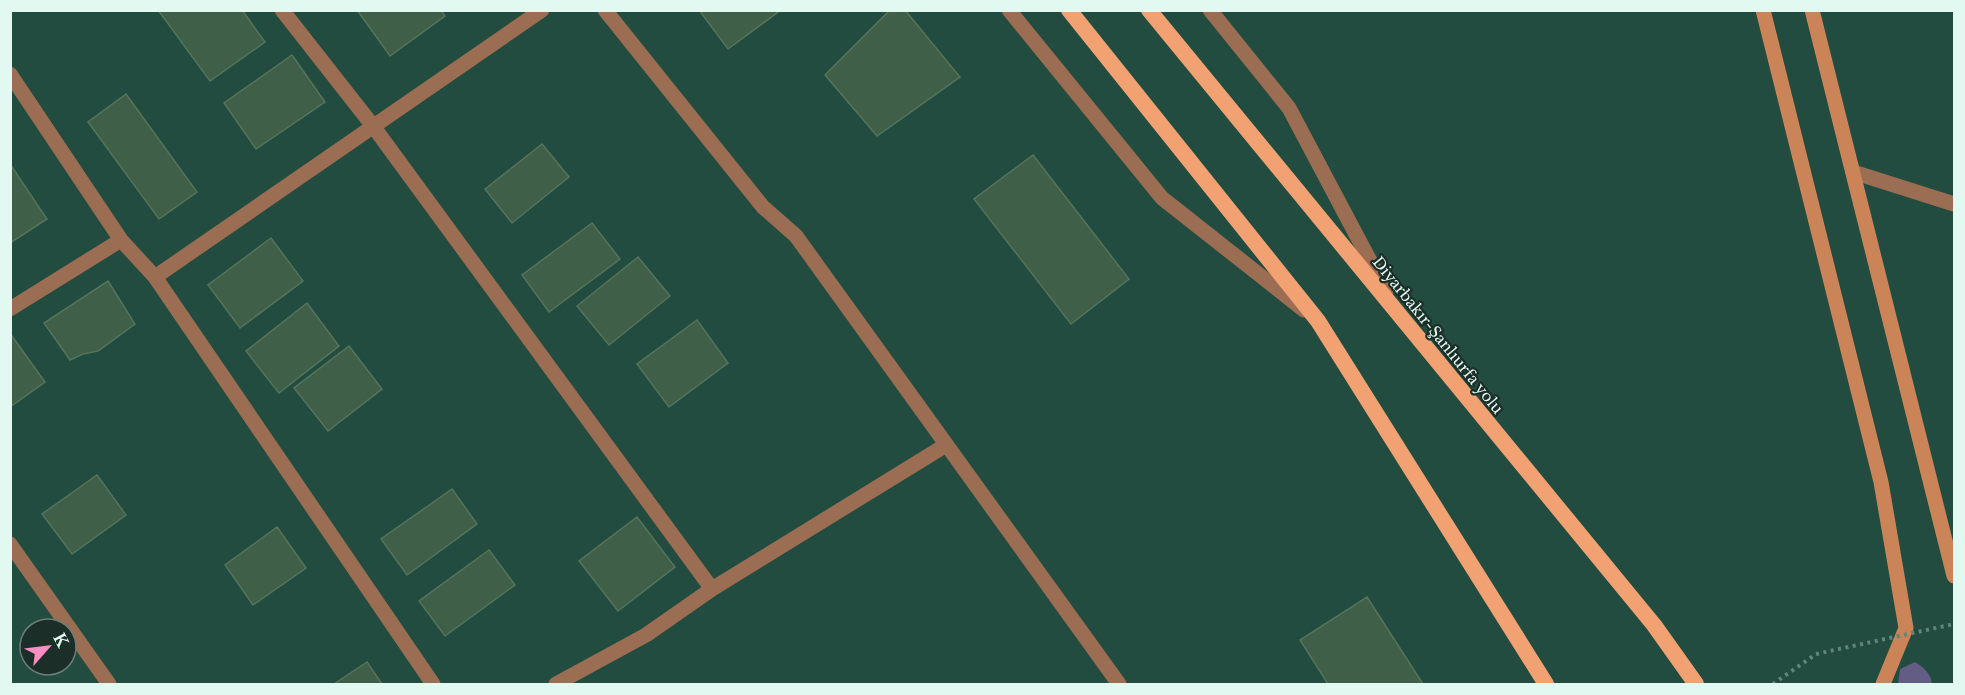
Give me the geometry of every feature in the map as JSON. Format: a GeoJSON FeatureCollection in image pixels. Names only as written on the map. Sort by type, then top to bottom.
{"type":"FeatureCollection","features":[{"type":"Feature","properties":{"kind":"highway"},"geometry":{"type":"LineString","coordinates":[[1069,10],[1318,321],[1546,684]]}},
{"type":"Feature","properties":{"kind":"highway","name":"Diyarbakır-Şanlıurfa yolu"},"geometry":{"type":"LineString","coordinates":[[1149,10],[1654,625],[1696,684]]}},
{"type":"Feature","properties":{"kind":"main road"},"geometry":{"type":"LineString","coordinates":[[1763,10],[1881,482],[1906,628],[1883,684]]}},
{"type":"Feature","properties":{"kind":"main road"},"geometry":{"type":"LineString","coordinates":[[1812,10],[1954,576]]}},
{"type":"Feature","properties":{"kind":"street"},"geometry":{"type":"LineString","coordinates":[[282,10],[373,126],[712,589]]}},
{"type":"Feature","properties":{"kind":"street"},"geometry":{"type":"LineString","coordinates":[[155,277],[542,10]]}},
{"type":"Feature","properties":{"kind":"street"},"geometry":{"type":"LineString","coordinates":[[605,10],[763,207],[796,236],[1119,684]]}},
{"type":"Feature","properties":{"kind":"street"},"geometry":{"type":"LineString","coordinates":[[1009,10],[1162,198],[1318,321]]}},
{"type":"Feature","properties":{"kind":"street"},"geometry":{"type":"LineString","coordinates":[[1210,10],[1289,108],[1398,315]]}},
{"type":"Feature","properties":{"kind":"street"},"geometry":{"type":"LineString","coordinates":[[10,75],[121,240],[155,277],[434,684]]}},
{"type":"Feature","properties":{"kind":"street"},"geometry":{"type":"LineString","coordinates":[[1853,172],[1954,204]]}},
{"type":"Feature","properties":{"kind":"street"},"geometry":{"type":"LineString","coordinates":[[10,309],[121,240]]}},
{"type":"Feature","properties":{"kind":"street"},"geometry":{"type":"LineString","coordinates":[[556,684],[646,635],[712,589],[946,444]]}},
{"type":"Feature","properties":{"kind":"street"},"geometry":{"type":"LineString","coordinates":[[10,544],[109,684]]}},
{"type":"Feature","properties":{"kind":"path"},"geometry":{"type":"LineString","coordinates":[[1773,684],[1816,654],[1954,624]]}},
{"type":"Feature","properties":{"kind":"shaded area"},"geometry":{"type":"Polygon","coordinates":[[[1915,662],[1927,671],[1932,684],[1898,684],[1900,669],[1915,662]]]}},
{"type":"Feature","properties":{"kind":"building"},"geometry":{"type":"Polygon","coordinates":[[[158,10],[242,10],[265,42],[210,81],[158,10]]]}},
{"type":"Feature","properties":{"kind":"building"},"geometry":{"type":"Polygon","coordinates":[[[357,10],[441,10],[445,16],[390,56],[357,10]]]}},
{"type":"Feature","properties":{"kind":"building"},"geometry":{"type":"Polygon","coordinates":[[[699,10],[781,10],[728,49],[699,10]]]}},
{"type":"Feature","properties":{"kind":"building"},"geometry":{"type":"Polygon","coordinates":[[[890,10],[905,10],[960,77],[877,136],[825,75],[890,10]]]}},
{"type":"Feature","properties":{"kind":"building"},"geometry":{"type":"Polygon","coordinates":[[[292,55],[325,102],[256,149],[224,103],[292,55]]]}},
{"type":"Feature","properties":{"kind":"building"},"geometry":{"type":"Polygon","coordinates":[[[126,94],[197,192],[159,219],[88,122],[126,94]]]}},
{"type":"Feature","properties":{"kind":"building"},"geometry":{"type":"Polygon","coordinates":[[[542,144],[569,177],[512,223],[485,189],[542,144]]]}},
{"type":"Feature","properties":{"kind":"building"},"geometry":{"type":"Polygon","coordinates":[[[1033,155],[1129,279],[1071,324],[974,199],[1033,155]]]}},
{"type":"Feature","properties":{"kind":"building"},"geometry":{"type":"Polygon","coordinates":[[[10,164],[47,219],[10,243],[10,164]]]}},
{"type":"Feature","properties":{"kind":"building"},"geometry":{"type":"Polygon","coordinates":[[[592,223],[620,259],[549,312],[522,275],[592,223]]]}},
{"type":"Feature","properties":{"kind":"building"},"geometry":{"type":"Polygon","coordinates":[[[271,238],[303,281],[240,328],[208,285],[271,238]]]}},
{"type":"Feature","properties":{"kind":"building"},"geometry":{"type":"Polygon","coordinates":[[[638,257],[670,296],[609,345],[577,306],[638,257]]]}},
{"type":"Feature","properties":{"kind":"building"},"geometry":{"type":"Polygon","coordinates":[[[108,281],[135,324],[98,351],[70,360],[44,323],[108,281]]]}},
{"type":"Feature","properties":{"kind":"building"},"geometry":{"type":"Polygon","coordinates":[[[307,303],[339,346],[279,393],[246,351],[307,303]]]}},
{"type":"Feature","properties":{"kind":"building"},"geometry":{"type":"Polygon","coordinates":[[[697,320],[728,363],[669,407],[637,364],[697,320]]]}},
{"type":"Feature","properties":{"kind":"building"},"geometry":{"type":"Polygon","coordinates":[[[12,336],[45,382],[10,407],[10,337],[12,336]]]}},
{"type":"Feature","properties":{"kind":"building"},"geometry":{"type":"Polygon","coordinates":[[[349,346],[382,389],[328,431],[294,388],[349,346]]]}},
{"type":"Feature","properties":{"kind":"building"},"geometry":{"type":"Polygon","coordinates":[[[97,475],[126,515],[72,554],[42,514],[97,475]]]}},
{"type":"Feature","properties":{"kind":"building"},"geometry":{"type":"Polygon","coordinates":[[[452,489],[477,524],[407,575],[381,539],[452,489]]]}},
{"type":"Feature","properties":{"kind":"building"},"geometry":{"type":"Polygon","coordinates":[[[637,517],[675,567],[618,611],[579,561],[637,517]]]}},
{"type":"Feature","properties":{"kind":"building"},"geometry":{"type":"Polygon","coordinates":[[[277,527],[306,568],[253,605],[225,565],[277,527]]]}},
{"type":"Feature","properties":{"kind":"building"},"geometry":{"type":"Polygon","coordinates":[[[489,550],[515,585],[445,636],[419,601],[489,550]]]}},
{"type":"Feature","properties":{"kind":"building"},"geometry":{"type":"Polygon","coordinates":[[[1367,597],[1423,684],[1328,684],[1300,640],[1367,597]]]}},
{"type":"Feature","properties":{"kind":"building"},"geometry":{"type":"Polygon","coordinates":[[[367,662],[382,684],[334,684],[367,662]]]}}]}
